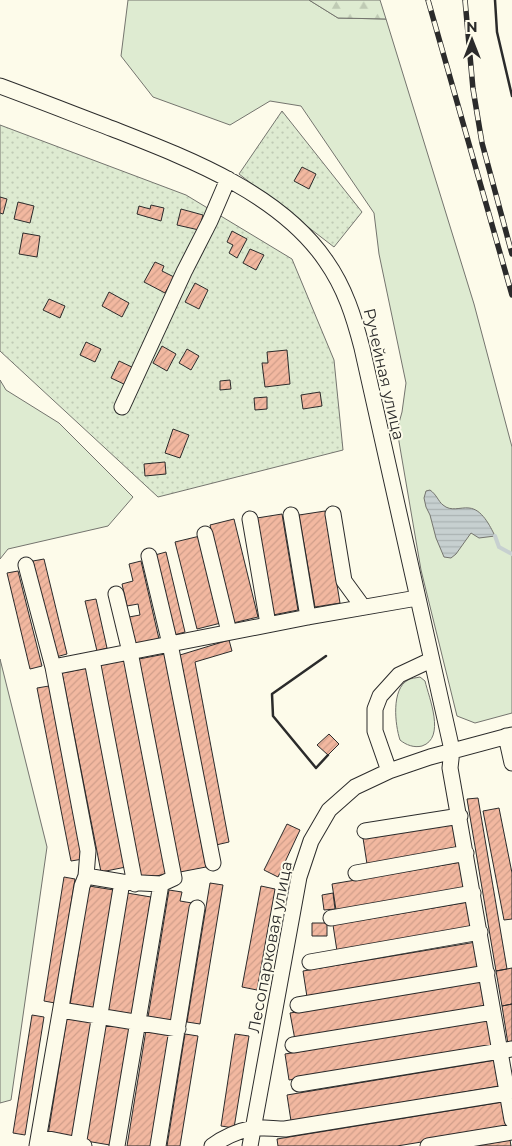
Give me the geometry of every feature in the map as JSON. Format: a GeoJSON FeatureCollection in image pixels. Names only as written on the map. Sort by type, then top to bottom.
{"type":"FeatureCollection","features":[{"type":"Feature","properties":{"kind":"street","name":"Ручейная улица"},"geometry":{"type":"LineString","coordinates":[[0,86],[185,157],[228,180],[272,207],[292,223],[311,241],[326,261],[342,288],[354,318],[452,750],[450,768],[460,816],[493,1012],[506,1050],[507,1093],[512,1120]]}},
{"type":"Feature","properties":{"kind":"street"},"geometry":{"type":"LineString","coordinates":[[122,407],[228,180]]}},
{"type":"Feature","properties":{"kind":"street"},"geometry":{"type":"LineString","coordinates":[[333,514],[344,581],[363,607]]}},
{"type":"Feature","properties":{"kind":"street"},"geometry":{"type":"LineString","coordinates":[[291,515],[308,617]]}},
{"type":"Feature","properties":{"kind":"street"},"geometry":{"type":"LineString","coordinates":[[250,519],[268,624]]}},
{"type":"Feature","properties":{"kind":"street"},"geometry":{"type":"LineString","coordinates":[[205,534],[230,632]]}},
{"type":"Feature","properties":{"kind":"street"},"geometry":{"type":"LineString","coordinates":[[149,556],[170,644],[212,863]]}},
{"type":"Feature","properties":{"kind":"street"},"geometry":{"type":"LineString","coordinates":[[26,565],[53,667],[88,851],[86,876],[82,886],[38,1142],[80,1146],[99,1016],[128,883],[92,660]]}},
{"type":"Feature","properties":{"kind":"street"},"geometry":{"type":"LineString","coordinates":[[86,876],[128,883],[161,884],[174,878],[130,652],[116,594]]}},
{"type":"Feature","properties":{"kind":"street"},"geometry":{"type":"LineString","coordinates":[[53,667],[268,624],[417,598]]}},
{"type":"Feature","properties":{"kind":"street"},"geometry":{"type":"LineString","coordinates":[[389,771],[375,731],[375,709],[380,696],[399,675],[431,660]]}},
{"type":"Feature","properties":{"kind":"street"},"geometry":{"type":"LineString","coordinates":[[509,736],[512,763]]}},
{"type":"Feature","properties":{"kind":"street","name":"Лесопарковая улица"},"geometry":{"type":"LineString","coordinates":[[250,1146],[299,877],[311,841],[329,810],[355,787],[389,771],[452,750],[509,736]]}},
{"type":"Feature","properties":{"kind":"street"},"geometry":{"type":"LineString","coordinates":[[365,831],[460,816]]}},
{"type":"Feature","properties":{"kind":"street"},"geometry":{"type":"LineString","coordinates":[[356,873],[466,853]]}},
{"type":"Feature","properties":{"kind":"street"},"geometry":{"type":"LineString","coordinates":[[117,1146],[161,884]]}},
{"type":"Feature","properties":{"kind":"street"},"geometry":{"type":"LineString","coordinates":[[331,918],[473,893]]}},
{"type":"Feature","properties":{"kind":"street"},"geometry":{"type":"LineString","coordinates":[[158,1146],[197,908]]}},
{"type":"Feature","properties":{"kind":"street"},"geometry":{"type":"LineString","coordinates":[[310,962],[480,932]]}},
{"type":"Feature","properties":{"kind":"street"},"geometry":{"type":"LineString","coordinates":[[298,1005],[486,973]]}},
{"type":"Feature","properties":{"kind":"street"},"geometry":{"type":"LineString","coordinates":[[61,1010],[178,1029]]}},
{"type":"Feature","properties":{"kind":"street"},"geometry":{"type":"LineString","coordinates":[[293,1046],[493,1012]]}},
{"type":"Feature","properties":{"kind":"street"},"geometry":{"type":"LineString","coordinates":[[298,1084],[506,1050]]}},
{"type":"Feature","properties":{"kind":"street"},"geometry":{"type":"LineString","coordinates":[[212,1146],[224,1137],[254,1128],[285,1129],[507,1093]]}},
{"type":"Feature","properties":{"kind":"street"},"geometry":{"type":"LineString","coordinates":[[428,1146],[512,1132]]}},
{"type":"Feature","properties":{"kind":"green space"},"geometry":{"type":"Polygon","coordinates":[[[128,0],[309,0],[338,18],[386,19],[474,304],[512,447],[512,713],[475,723],[457,716],[421,570],[397,430],[402,412],[406,383],[379,254],[374,213],[301,106],[270,101],[230,125],[153,97],[121,56],[128,0]]]}},
{"type":"Feature","properties":{"kind":"green space"},"geometry":{"type":"Polygon","coordinates":[[[309,0],[380,0],[386,19],[338,18],[309,0]]]}},
{"type":"Feature","properties":{"kind":"green space"},"geometry":{"type":"Polygon","coordinates":[[[282,111],[362,212],[334,247],[239,174],[282,111]]]}},
{"type":"Feature","properties":{"kind":"green space"},"geometry":{"type":"Polygon","coordinates":[[[0,125],[186,195],[292,259],[334,360],[343,450],[158,497],[0,351],[0,125]]]}},
{"type":"Feature","properties":{"kind":"green space"},"geometry":{"type":"Polygon","coordinates":[[[0,380],[6,390],[59,423],[133,497],[108,526],[8,549],[0,559],[0,380]]]}},
{"type":"Feature","properties":{"kind":"green space"},"geometry":{"type":"Polygon","coordinates":[[[0,659],[47,847],[11,1100],[0,1103],[0,659]]]}},
{"type":"Feature","properties":{"kind":"green space"},"geometry":{"type":"Polygon","coordinates":[[[420,677],[425,681],[435,726],[429,742],[416,747],[407,745],[400,740],[396,708],[399,691],[403,685],[409,679],[420,677]]]}},
{"type":"Feature","properties":{"kind":"shaded area"},"geometry":{"type":"Polygon","coordinates":[[[430,490],[446,507],[452,509],[469,508],[478,511],[495,536],[479,538],[471,533],[456,554],[451,558],[444,557],[424,498],[426,491],[430,490]]]}},
{"type":"Feature","properties":{"kind":"building"},"geometry":{"type":"Polygon","coordinates":[[[302,167],[316,174],[309,189],[294,181],[302,167]]]}},
{"type":"Feature","properties":{"kind":"building"},"geometry":{"type":"Polygon","coordinates":[[[0,197],[7,199],[3,214],[0,213],[0,197]]]}},
{"type":"Feature","properties":{"kind":"building"},"geometry":{"type":"Polygon","coordinates":[[[18,202],[34,206],[30,223],[14,219],[18,202]]]}},
{"type":"Feature","properties":{"kind":"building"},"geometry":{"type":"Polygon","coordinates":[[[151,205],[164,208],[161,221],[137,214],[139,206],[150,209],[151,205]]]}},
{"type":"Feature","properties":{"kind":"building"},"geometry":{"type":"Polygon","coordinates":[[[181,209],[203,215],[199,230],[177,225],[181,209]]]}},
{"type":"Feature","properties":{"kind":"building"},"geometry":{"type":"Polygon","coordinates":[[[232,231],[247,239],[237,258],[229,253],[233,245],[227,242],[232,231]]]}},
{"type":"Feature","properties":{"kind":"building"},"geometry":{"type":"Polygon","coordinates":[[[23,233],[40,236],[37,257],[19,254],[23,233]]]}},
{"type":"Feature","properties":{"kind":"building"},"geometry":{"type":"Polygon","coordinates":[[[250,249],[264,255],[256,270],[243,263],[250,249]]]}},
{"type":"Feature","properties":{"kind":"building"},"geometry":{"type":"Polygon","coordinates":[[[155,262],[164,266],[162,271],[174,277],[165,293],[144,282],[155,262]]]}},
{"type":"Feature","properties":{"kind":"building"},"geometry":{"type":"Polygon","coordinates":[[[195,283],[208,290],[199,309],[185,302],[195,283]]]}},
{"type":"Feature","properties":{"kind":"building"},"geometry":{"type":"Polygon","coordinates":[[[109,292],[129,303],[122,317],[102,306],[109,292]]]}},
{"type":"Feature","properties":{"kind":"building"},"geometry":{"type":"Polygon","coordinates":[[[49,299],[65,306],[60,318],[43,310],[49,299]]]}},
{"type":"Feature","properties":{"kind":"building"},"geometry":{"type":"Polygon","coordinates":[[[86,342],[101,349],[95,362],[80,355],[86,342]]]}},
{"type":"Feature","properties":{"kind":"building"},"geometry":{"type":"Polygon","coordinates":[[[162,346],[176,354],[167,371],[153,363],[162,346]]]}},
{"type":"Feature","properties":{"kind":"building"},"geometry":{"type":"Polygon","coordinates":[[[187,349],[199,356],[191,370],[179,363],[187,349]]]}},
{"type":"Feature","properties":{"kind":"building"},"geometry":{"type":"Polygon","coordinates":[[[287,350],[290,384],[265,387],[262,363],[268,363],[267,352],[287,350]]]}},
{"type":"Feature","properties":{"kind":"building"},"geometry":{"type":"Polygon","coordinates":[[[119,361],[134,368],[126,385],[111,378],[119,361]]]}},
{"type":"Feature","properties":{"kind":"building"},"geometry":{"type":"Polygon","coordinates":[[[230,380],[231,389],[220,390],[220,381],[230,380]]]}},
{"type":"Feature","properties":{"kind":"building"},"geometry":{"type":"Polygon","coordinates":[[[320,392],[322,406],[303,409],[301,395],[320,392]]]}},
{"type":"Feature","properties":{"kind":"building"},"geometry":{"type":"Polygon","coordinates":[[[267,397],[267,409],[255,410],[254,398],[267,397]]]}},
{"type":"Feature","properties":{"kind":"building"},"geometry":{"type":"Polygon","coordinates":[[[173,429],[189,435],[180,458],[165,453],[173,429]]]}},
{"type":"Feature","properties":{"kind":"building"},"geometry":{"type":"Polygon","coordinates":[[[165,462],[166,474],[145,476],[144,464],[165,462]]]}},
{"type":"Feature","properties":{"kind":"building"},"geometry":{"type":"Polygon","coordinates":[[[325,511],[340,603],[315,607],[299,515],[325,511]]]}},
{"type":"Feature","properties":{"kind":"building"},"geometry":{"type":"Polygon","coordinates":[[[282,514],[298,610],[273,615],[257,518],[282,514]]]}},
{"type":"Feature","properties":{"kind":"building"},"geometry":{"type":"Polygon","coordinates":[[[234,519],[258,617],[233,623],[210,525],[234,519]]]}},
{"type":"Feature","properties":{"kind":"building"},"geometry":{"type":"Polygon","coordinates":[[[200,536],[221,623],[197,629],[175,542],[200,536]]]}},
{"type":"Feature","properties":{"kind":"building"},"geometry":{"type":"Polygon","coordinates":[[[166,552],[185,632],[174,635],[155,555],[166,552]]]}},
{"type":"Feature","properties":{"kind":"building"},"geometry":{"type":"Polygon","coordinates":[[[44,559],[67,654],[56,657],[33,561],[44,559]]]}},
{"type":"Feature","properties":{"kind":"building"},"geometry":{"type":"Polygon","coordinates":[[[141,561],[159,639],[136,645],[129,617],[140,615],[138,604],[127,606],[122,584],[133,581],[129,564],[141,561]]]}},
{"type":"Feature","properties":{"kind":"building"},"geometry":{"type":"Polygon","coordinates":[[[18,571],[42,666],[30,669],[7,573],[18,571]]]}},
{"type":"Feature","properties":{"kind":"building"},"geometry":{"type":"Polygon","coordinates":[[[96,599],[107,648],[97,651],[85,601],[96,599]]]}},
{"type":"Feature","properties":{"kind":"building"},"geometry":{"type":"Polygon","coordinates":[[[229,640],[232,651],[195,662],[229,842],[216,845],[180,655],[229,640]]]}},
{"type":"Feature","properties":{"kind":"building"},"geometry":{"type":"Polygon","coordinates":[[[165,654],[206,867],[180,872],[139,659],[165,654]]]}},
{"type":"Feature","properties":{"kind":"building"},"geometry":{"type":"Polygon","coordinates":[[[125,660],[166,874],[141,879],[99,665],[125,660]]]}},
{"type":"Feature","properties":{"kind":"building"},"geometry":{"type":"Polygon","coordinates":[[[87,668],[126,867],[101,872],[62,673],[87,668]]]}},
{"type":"Feature","properties":{"kind":"building"},"geometry":{"type":"Polygon","coordinates":[[[49,686],[83,859],[71,861],[37,688],[49,686]]]}},
{"type":"Feature","properties":{"kind":"building"},"geometry":{"type":"Polygon","coordinates":[[[329,734],[339,744],[328,755],[317,745],[329,734]]]}},
{"type":"Feature","properties":{"kind":"building"},"geometry":{"type":"Polygon","coordinates":[[[478,798],[507,969],[496,971],[467,799],[478,798]]]}},
{"type":"Feature","properties":{"kind":"building"},"geometry":{"type":"Polygon","coordinates":[[[499,808],[512,873],[512,919],[504,920],[483,811],[499,808]]]}},
{"type":"Feature","properties":{"kind":"building"},"geometry":{"type":"Polygon","coordinates":[[[455,822],[459,848],[367,864],[363,838],[455,822]]]}},
{"type":"Feature","properties":{"kind":"building"},"geometry":{"type":"Polygon","coordinates":[[[287,824],[300,830],[278,877],[264,870],[287,824]]]}},
{"type":"Feature","properties":{"kind":"building"},"geometry":{"type":"Polygon","coordinates":[[[462,862],[466,888],[336,910],[332,884],[462,862]]]}},
{"type":"Feature","properties":{"kind":"building"},"geometry":{"type":"Polygon","coordinates":[[[64,877],[75,879],[55,1003],[44,1001],[64,877]]]}},
{"type":"Feature","properties":{"kind":"building"},"geometry":{"type":"Polygon","coordinates":[[[210,883],[223,885],[200,1024],[187,1022],[210,883]]]}},
{"type":"Feature","properties":{"kind":"building"},"geometry":{"type":"Polygon","coordinates":[[[89,886],[114,890],[94,1009],[70,1005],[89,886]]]}},
{"type":"Feature","properties":{"kind":"building"},"geometry":{"type":"Polygon","coordinates":[[[261,886],[275,889],[257,990],[242,987],[261,886]]]}},
{"type":"Feature","properties":{"kind":"building"},"geometry":{"type":"Polygon","coordinates":[[[169,890],[182,892],[180,901],[192,903],[173,1021],[148,1017],[169,890]]]}},
{"type":"Feature","properties":{"kind":"building"},"geometry":{"type":"Polygon","coordinates":[[[127,893],[151,897],[132,1015],[107,1011],[127,893]]]}},
{"type":"Feature","properties":{"kind":"building"},"geometry":{"type":"Polygon","coordinates":[[[333,893],[335,909],[324,910],[322,895],[333,893]]]}},
{"type":"Feature","properties":{"kind":"building"},"geometry":{"type":"Polygon","coordinates":[[[469,902],[473,928],[337,951],[333,925],[469,902]]]}},
{"type":"Feature","properties":{"kind":"building"},"geometry":{"type":"Polygon","coordinates":[[[312,923],[327,923],[327,936],[312,936],[312,923]]]}},
{"type":"Feature","properties":{"kind":"building"},"geometry":{"type":"Polygon","coordinates":[[[476,942],[480,968],[307,997],[303,971],[476,942]]]}},
{"type":"Feature","properties":{"kind":"building"},"geometry":{"type":"Polygon","coordinates":[[[512,968],[512,1004],[502,1006],[496,971],[512,968]]]}},
{"type":"Feature","properties":{"kind":"building"},"geometry":{"type":"Polygon","coordinates":[[[482,981],[487,1008],[295,1040],[290,1013],[482,981]]]}},
{"type":"Feature","properties":{"kind":"building"},"geometry":{"type":"Polygon","coordinates":[[[512,1004],[512,1044],[508,1044],[502,1006],[512,1004]]]}},
{"type":"Feature","properties":{"kind":"building"},"geometry":{"type":"Polygon","coordinates":[[[32,1015],[44,1017],[25,1135],[13,1133],[32,1015]]]}},
{"type":"Feature","properties":{"kind":"building"},"geometry":{"type":"Polygon","coordinates":[[[67,1017],[92,1020],[72,1139],[48,1135],[67,1017]]]}},
{"type":"Feature","properties":{"kind":"building"},"geometry":{"type":"Polygon","coordinates":[[[489,1020],[493,1047],[289,1080],[285,1054],[489,1020]]]}},
{"type":"Feature","properties":{"kind":"building"},"geometry":{"type":"Polygon","coordinates":[[[105,1023],[130,1027],[110,1145],[86,1141],[105,1023]]]}},
{"type":"Feature","properties":{"kind":"building"},"geometry":{"type":"Polygon","coordinates":[[[146,1030],[171,1034],[153,1146],[127,1146],[146,1030]]]}},
{"type":"Feature","properties":{"kind":"building"},"geometry":{"type":"Polygon","coordinates":[[[185,1034],[198,1036],[180,1146],[167,1146],[185,1034]]]}},
{"type":"Feature","properties":{"kind":"building"},"geometry":{"type":"Polygon","coordinates":[[[235,1034],[249,1036],[234,1128],[221,1126],[235,1034]]]}},
{"type":"Feature","properties":{"kind":"building"},"geometry":{"type":"Polygon","coordinates":[[[496,1060],[500,1086],[291,1121],[287,1095],[496,1060]]]}},
{"type":"Feature","properties":{"kind":"building"},"geometry":{"type":"Polygon","coordinates":[[[503,1102],[507,1128],[397,1146],[278,1146],[277,1139],[503,1102]]]}},
{"type":"Feature","properties":{"kind":"building"},"geometry":{"type":"Polygon","coordinates":[[[510,1140],[511,1146],[473,1146],[510,1140]]]}},
{"type":"Feature","properties":{"kind":"waterway"},"geometry":{"type":"LineString","coordinates":[[495,536],[499,547],[512,554]]}},
{"type":"Feature","properties":{"kind":"railway"},"geometry":{"type":"LineString","coordinates":[[428,0],[512,295]]}},
{"type":"Feature","properties":{"kind":"railway"},"geometry":{"type":"LineString","coordinates":[[465,0],[473,89],[482,143],[512,254]]}},
{"type":"Feature","properties":{"kind":"wall"},"geometry":{"type":"LineString","coordinates":[[495,0],[497,32],[512,96]]}},
{"type":"Feature","properties":{"kind":"wall"},"geometry":{"type":"LineString","coordinates":[[326,656],[272,694],[273,716],[316,768],[328,755]]}}]}
